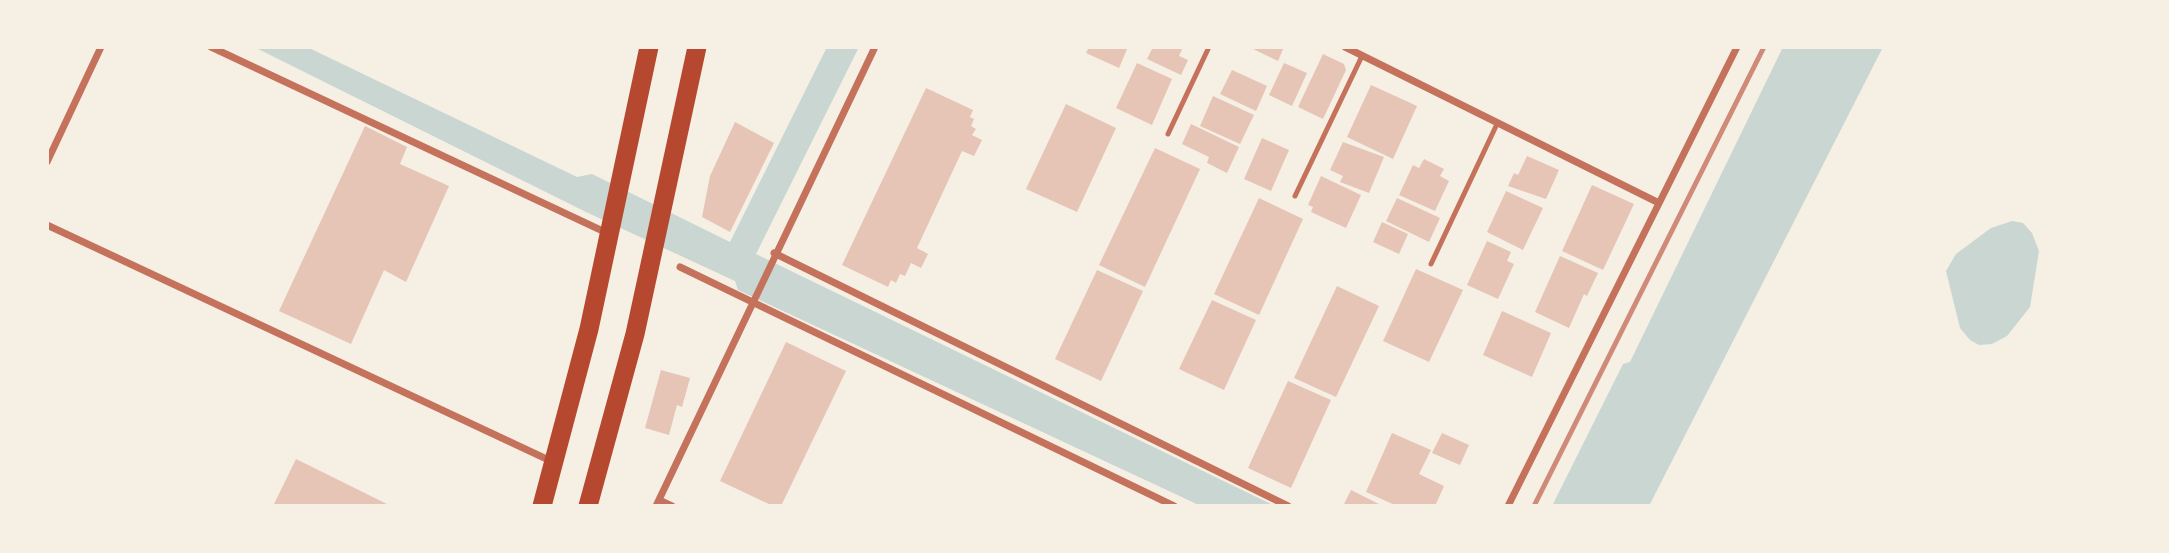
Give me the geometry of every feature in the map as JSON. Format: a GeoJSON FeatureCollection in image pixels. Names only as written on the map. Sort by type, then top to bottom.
{"type":"FeatureCollection","features":[{"type":"Feature","properties":{"kind":"highway"},"geometry":{"type":"LineString","coordinates":[[542,506],[589,329],[649,47]]}},
{"type":"Feature","properties":{"kind":"highway"},"geometry":{"type":"LineString","coordinates":[[588,506],[635,334],[697,47]]}},
{"type":"Feature","properties":{"kind":"street"},"geometry":{"type":"LineString","coordinates":[[47,162],[101,47]]}},
{"type":"Feature","properties":{"kind":"street"},"geometry":{"type":"LineString","coordinates":[[211,47],[611,230]]}},
{"type":"Feature","properties":{"kind":"street"},"geometry":{"type":"LineString","coordinates":[[671,506],[657,503],[874,47]]}},
{"type":"Feature","properties":{"kind":"street"},"geometry":{"type":"LineString","coordinates":[[1345,47],[1659,204]]}},
{"type":"Feature","properties":{"kind":"street"},"geometry":{"type":"LineString","coordinates":[[1508,506],[1737,47]]}},
{"type":"Feature","properties":{"kind":"street"},"geometry":{"type":"LineString","coordinates":[[47,225],[554,463]]}},
{"type":"Feature","properties":{"kind":"street"},"geometry":{"type":"LineString","coordinates":[[773,255],[1288,506]]}},
{"type":"Feature","properties":{"kind":"street"},"geometry":{"type":"LineString","coordinates":[[680,267],[1174,506]]}},
{"type":"Feature","properties":{"kind":"lane"},"geometry":{"type":"LineString","coordinates":[[1168,134],[1209,47]]}},
{"type":"Feature","properties":{"kind":"lane"},"geometry":{"type":"LineString","coordinates":[[1296,195],[1362,56]]}},
{"type":"Feature","properties":{"kind":"lane"},"geometry":{"type":"LineString","coordinates":[[1431,264],[1497,124]]}},
{"type":"Feature","properties":{"kind":"shaded area"},"geometry":{"type":"Polygon","coordinates":[[[254,47],[307,47],[577,177],[592,174],[730,242],[827,47],[859,47],[756,254],[1275,506],[1201,506],[738,290],[735,281],[586,212],[254,47]]]}},
{"type":"Feature","properties":{"kind":"shaded area"},"geometry":{"type":"Polygon","coordinates":[[[1783,47],[1883,47],[1649,506],[1552,506],[1623,364],[1630,362],[1783,47]]]}},
{"type":"Feature","properties":{"kind":"shaded area"},"geometry":{"type":"Polygon","coordinates":[[[2012,221],[2023,223],[2032,233],[2039,251],[2030,307],[2007,336],[1992,344],[1979,345],[1970,340],[1960,328],[1946,271],[1956,254],[1991,228],[2012,221]]]}},
{"type":"Feature","properties":{"kind":"building"},"geometry":{"type":"Polygon","coordinates":[[[1089,47],[1128,47],[1119,68],[1086,53],[1089,47]]]}},
{"type":"Feature","properties":{"kind":"building"},"geometry":{"type":"Polygon","coordinates":[[[1153,47],[1183,47],[1179,56],[1188,60],[1181,75],[1147,59],[1153,47]]]}},
{"type":"Feature","properties":{"kind":"building"},"geometry":{"type":"Polygon","coordinates":[[[1249,47],[1284,47],[1278,61],[1249,47]]]}},
{"type":"Feature","properties":{"kind":"building"},"geometry":{"type":"Polygon","coordinates":[[[1323,54],[1344,64],[1346,70],[1323,119],[1298,107],[1323,54]]]}},
{"type":"Feature","properties":{"kind":"building"},"geometry":{"type":"Polygon","coordinates":[[[1137,63],[1172,79],[1152,125],[1116,108],[1137,63]]]}},
{"type":"Feature","properties":{"kind":"building"},"geometry":{"type":"Polygon","coordinates":[[[1284,63],[1307,73],[1292,106],[1269,95],[1284,63]]]}},
{"type":"Feature","properties":{"kind":"building"},"geometry":{"type":"Polygon","coordinates":[[[1232,70],[1267,86],[1256,111],[1220,94],[1232,70]]]}},
{"type":"Feature","properties":{"kind":"building"},"geometry":{"type":"Polygon","coordinates":[[[1371,85],[1417,106],[1393,159],[1347,137],[1371,85]]]}},
{"type":"Feature","properties":{"kind":"building"},"geometry":{"type":"Polygon","coordinates":[[[926,88],[973,110],[970,117],[974,119],[971,126],[976,129],[972,135],[982,140],[974,156],[962,151],[917,248],[928,254],[921,268],[911,263],[905,276],[900,274],[896,283],[891,280],[888,287],[842,265],[926,88]]]}},
{"type":"Feature","properties":{"kind":"building"},"geometry":{"type":"Polygon","coordinates":[[[1213,96],[1254,115],[1240,144],[1200,126],[1213,96]]]}},
{"type":"Feature","properties":{"kind":"building"},"geometry":{"type":"Polygon","coordinates":[[[1066,104],[1116,128],[1077,212],[1026,189],[1066,104]]]}},
{"type":"Feature","properties":{"kind":"building"},"geometry":{"type":"Polygon","coordinates":[[[735,122],[774,143],[730,232],[702,217],[710,176],[735,122]]]}},
{"type":"Feature","properties":{"kind":"building"},"geometry":{"type":"Polygon","coordinates":[[[1191,124],[1239,147],[1227,173],[1207,163],[1209,157],[1182,144],[1191,124]]]}},
{"type":"Feature","properties":{"kind":"building"},"geometry":{"type":"Polygon","coordinates":[[[365,126],[407,147],[400,164],[449,186],[406,282],[384,270],[351,344],[279,311],[365,126]]]}},
{"type":"Feature","properties":{"kind":"building"},"geometry":{"type":"Polygon","coordinates":[[[1262,138],[1289,150],[1271,191],[1244,179],[1262,138]]]}},
{"type":"Feature","properties":{"kind":"building"},"geometry":{"type":"Polygon","coordinates":[[[1343,142],[1384,157],[1369,193],[1340,182],[1343,176],[1330,170],[1343,142]]]}},
{"type":"Feature","properties":{"kind":"building"},"geometry":{"type":"Polygon","coordinates":[[[1155,148],[1200,169],[1145,287],[1099,265],[1155,148]]]}},
{"type":"Feature","properties":{"kind":"building"},"geometry":{"type":"Polygon","coordinates":[[[1527,156],[1559,170],[1546,199],[1508,186],[1514,173],[1518,175],[1527,156]]]}},
{"type":"Feature","properties":{"kind":"building"},"geometry":{"type":"Polygon","coordinates":[[[1424,159],[1444,169],[1440,176],[1449,181],[1435,211],[1399,195],[1413,165],[1419,168],[1424,159]]]}},
{"type":"Feature","properties":{"kind":"building"},"geometry":{"type":"Polygon","coordinates":[[[1321,176],[1361,195],[1346,228],[1311,212],[1313,207],[1308,205],[1321,176]]]}},
{"type":"Feature","properties":{"kind":"building"},"geometry":{"type":"Polygon","coordinates":[[[1592,185],[1634,204],[1603,270],[1562,251],[1592,185]]]}},
{"type":"Feature","properties":{"kind":"building"},"geometry":{"type":"Polygon","coordinates":[[[1506,191],[1543,208],[1523,250],[1487,232],[1506,191]]]}},
{"type":"Feature","properties":{"kind":"building"},"geometry":{"type":"Polygon","coordinates":[[[1259,198],[1303,219],[1259,315],[1214,294],[1259,198]]]}},
{"type":"Feature","properties":{"kind":"building"},"geometry":{"type":"Polygon","coordinates":[[[1397,198],[1440,218],[1429,242],[1386,221],[1397,198]]]}},
{"type":"Feature","properties":{"kind":"building"},"geometry":{"type":"Polygon","coordinates":[[[1382,222],[1408,234],[1399,254],[1373,242],[1382,222]]]}},
{"type":"Feature","properties":{"kind":"building"},"geometry":{"type":"Polygon","coordinates":[[[1487,241],[1511,252],[1507,261],[1514,264],[1498,299],[1467,285],[1487,241]]]}},
{"type":"Feature","properties":{"kind":"building"},"geometry":{"type":"Polygon","coordinates":[[[1560,256],[1598,273],[1587,296],[1584,294],[1569,328],[1535,312],[1560,256]]]}},
{"type":"Feature","properties":{"kind":"building"},"geometry":{"type":"Polygon","coordinates":[[[1416,269],[1463,290],[1429,362],[1383,341],[1416,269]]]}},
{"type":"Feature","properties":{"kind":"building"},"geometry":{"type":"Polygon","coordinates":[[[1097,270],[1143,291],[1101,381],[1055,359],[1097,270]]]}},
{"type":"Feature","properties":{"kind":"building"},"geometry":{"type":"Polygon","coordinates":[[[1337,286],[1379,306],[1336,397],[1294,378],[1337,286]]]}},
{"type":"Feature","properties":{"kind":"building"},"geometry":{"type":"Polygon","coordinates":[[[1212,300],[1256,320],[1224,390],[1179,369],[1212,300]]]}},
{"type":"Feature","properties":{"kind":"building"},"geometry":{"type":"Polygon","coordinates":[[[1502,311],[1551,333],[1532,377],[1483,355],[1502,311]]]}},
{"type":"Feature","properties":{"kind":"building"},"geometry":{"type":"Polygon","coordinates":[[[786,342],[846,371],[781,506],[773,506],[720,481],[786,342]]]}},
{"type":"Feature","properties":{"kind":"building"},"geometry":{"type":"Polygon","coordinates":[[[661,370],[690,378],[682,407],[677,405],[669,435],[645,428],[661,370]]]}},
{"type":"Feature","properties":{"kind":"building"},"geometry":{"type":"Polygon","coordinates":[[[1288,381],[1331,400],[1291,488],[1248,468],[1288,381]]]}},
{"type":"Feature","properties":{"kind":"building"},"geometry":{"type":"Polygon","coordinates":[[[1392,433],[1431,450],[1419,474],[1444,486],[1435,506],[1397,506],[1366,492],[1392,433]]]}},
{"type":"Feature","properties":{"kind":"building"},"geometry":{"type":"Polygon","coordinates":[[[1442,433],[1469,445],[1460,465],[1432,453],[1442,433]]]}},
{"type":"Feature","properties":{"kind":"building"},"geometry":{"type":"Polygon","coordinates":[[[296,459],[387,504],[386,506],[273,506],[296,459]]]}},
{"type":"Feature","properties":{"kind":"building"},"geometry":{"type":"Polygon","coordinates":[[[1351,490],[1383,506],[1343,506],[1351,490]]]}},
{"type":"Feature","properties":{"kind":"railway"},"geometry":{"type":"LineString","coordinates":[[1534,506],[1764,47]]}}]}
